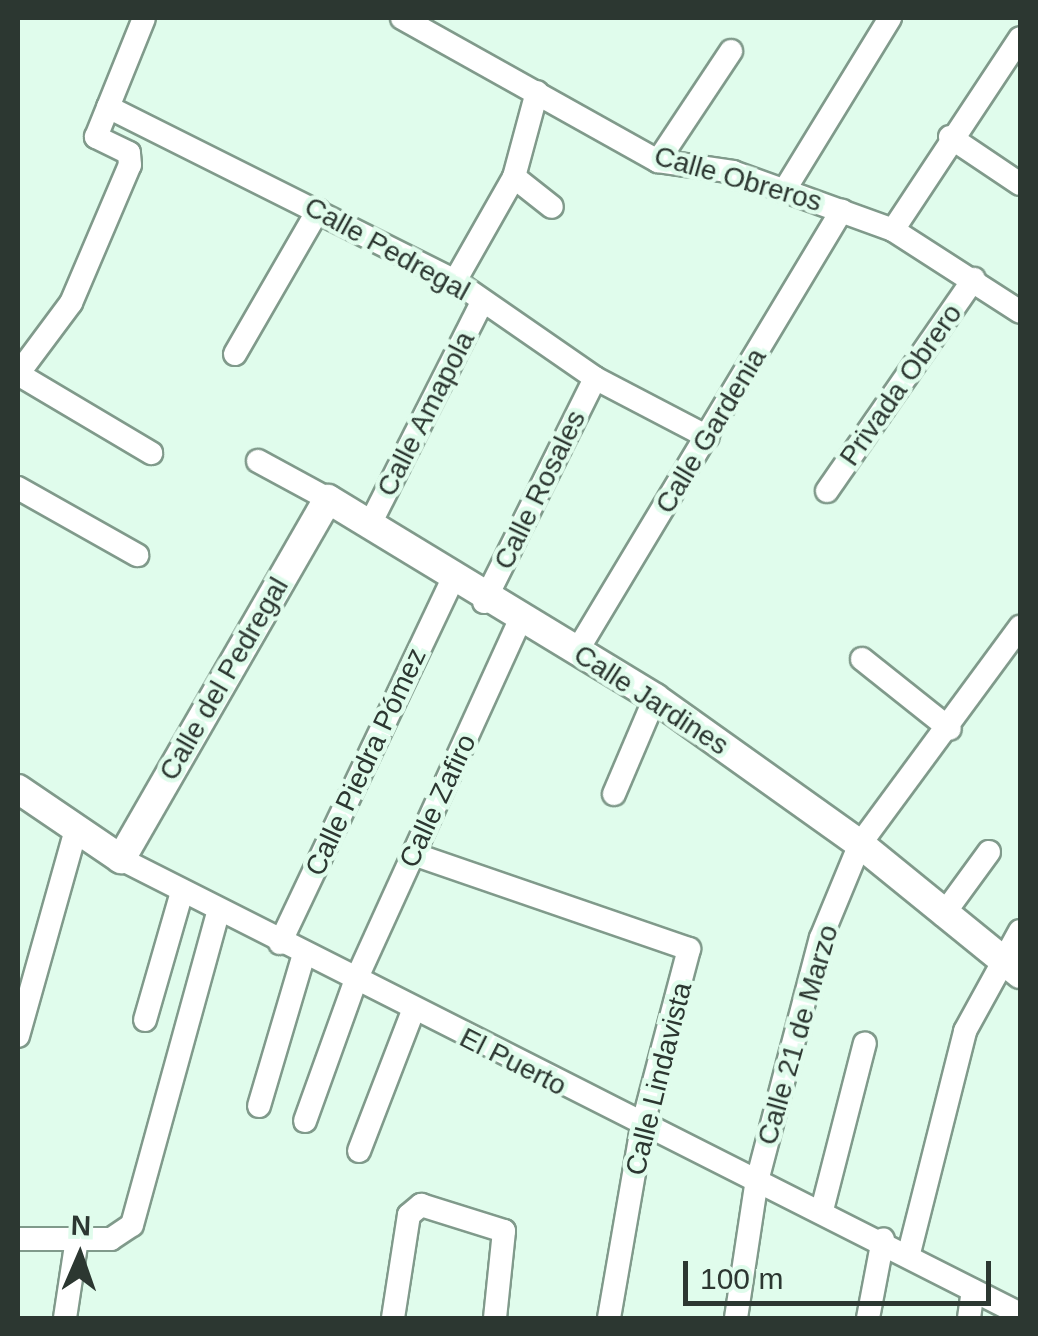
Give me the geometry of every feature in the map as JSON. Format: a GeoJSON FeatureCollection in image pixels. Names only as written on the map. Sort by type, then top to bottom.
{"type":"FeatureCollection","features":[{"type":"Feature","properties":{"kind":"main road","name":"Calle Jardines"},"geometry":{"type":"LineString","coordinates":[[328,499],[484,602],[578,651],[655,698],[860,844],[1012,970]]}},
{"type":"Feature","properties":{"kind":"main road","name":"Calle del Pedregal"},"geometry":{"type":"LineString","coordinates":[[121,859],[328,499]]}},
{"type":"Feature","properties":{"kind":"main road","name":"El Puerto"},"geometry":{"type":"LineString","coordinates":[[18,789],[121,859]]}},
{"type":"Feature","properties":{"kind":"street"},"geometry":{"type":"LineString","coordinates":[[144,18],[96,137],[129,154],[130,165],[71,303],[18,374],[152,453]]}},
{"type":"Feature","properties":{"kind":"street","name":"Calle Obreros"},"geometry":{"type":"LineString","coordinates":[[402,18],[436,24],[537,92],[658,161],[784,190],[893,230],[1020,312]]}},
{"type":"Feature","properties":{"kind":"street"},"geometry":{"type":"LineString","coordinates":[[784,190],[890,18]]}},
{"type":"Feature","properties":{"kind":"street"},"geometry":{"type":"LineString","coordinates":[[893,230],[950,137],[1020,38]]}},
{"type":"Feature","properties":{"kind":"street"},"geometry":{"type":"LineString","coordinates":[[658,161],[731,50]]}},
{"type":"Feature","properties":{"kind":"street"},"geometry":{"type":"LineString","coordinates":[[455,281],[514,178],[537,92]]}},
{"type":"Feature","properties":{"kind":"street","name":"Calle Pedregal"},"geometry":{"type":"LineString","coordinates":[[108,106],[455,281],[595,378],[708,438]]}},
{"type":"Feature","properties":{"kind":"street"},"geometry":{"type":"LineString","coordinates":[[950,137],[1020,184]]}},
{"type":"Feature","properties":{"kind":"street"},"geometry":{"type":"LineString","coordinates":[[514,178],[552,207]]}},
{"type":"Feature","properties":{"kind":"street"},"geometry":{"type":"LineString","coordinates":[[235,354],[318,210]]}},
{"type":"Feature","properties":{"kind":"street","name":"Calle Gardenia"},"geometry":{"type":"LineString","coordinates":[[578,651],[842,210]]}},
{"type":"Feature","properties":{"kind":"street","name":"Privada Obrero"},"geometry":{"type":"LineString","coordinates":[[828,491],[974,279]]}},
{"type":"Feature","properties":{"kind":"street","name":"Calle Amapola"},"geometry":{"type":"LineString","coordinates":[[369,526],[482,302]]}},
{"type":"Feature","properties":{"kind":"street","name":"Calle Rosales"},"geometry":{"type":"LineString","coordinates":[[484,602],[595,378]]}},
{"type":"Feature","properties":{"kind":"street","name":"Calle Jardines"},"geometry":{"type":"LineString","coordinates":[[258,461],[328,499]]}},
{"type":"Feature","properties":{"kind":"street"},"geometry":{"type":"LineString","coordinates":[[18,488],[137,555]]}},
{"type":"Feature","properties":{"kind":"street","name":"Calle Piedra Pómez"},"geometry":{"type":"LineString","coordinates":[[280,943],[452,580]]}},
{"type":"Feature","properties":{"kind":"street","name":"Calle Zafiro"},"geometry":{"type":"LineString","coordinates":[[305,1121],[354,982],[520,620]]}},
{"type":"Feature","properties":{"kind":"street","name":"Calle 21 de Marzo"},"geometry":{"type":"LineString","coordinates":[[736,1318],[756,1186],[821,938],[860,844],[950,729],[1020,627]]}},
{"type":"Feature","properties":{"kind":"street"},"geometry":{"type":"LineString","coordinates":[[862,659],[950,729]]}},
{"type":"Feature","properties":{"kind":"street"},"geometry":{"type":"LineString","coordinates":[[614,794],[655,698]]}},
{"type":"Feature","properties":{"kind":"street"},"geometry":{"type":"LineString","coordinates":[[18,1036],[76,829]]}},
{"type":"Feature","properties":{"kind":"street"},"geometry":{"type":"LineString","coordinates":[[943,914],[990,852]]}},
{"type":"Feature","properties":{"kind":"street","name":"Calle Lindavista"},"geometry":{"type":"LineString","coordinates":[[414,854],[689,950],[642,1128],[609,1318]]}},
{"type":"Feature","properties":{"kind":"street","name":"El Puerto"},"geometry":{"type":"LineString","coordinates":[[121,859],[302,957],[756,1186],[822,1210],[910,1252],[1020,1314]]}},
{"type":"Feature","properties":{"kind":"street"},"geometry":{"type":"LineString","coordinates":[[145,1020],[182,892]]}},
{"type":"Feature","properties":{"kind":"street"},"geometry":{"type":"LineString","coordinates":[[18,1239],[76,1240],[124,1234],[218,912]]}},
{"type":"Feature","properties":{"kind":"street"},"geometry":{"type":"LineString","coordinates":[[910,1252],[965,1031],[1012,970],[1020,931]]}},
{"type":"Feature","properties":{"kind":"street"},"geometry":{"type":"LineString","coordinates":[[259,1106],[302,957]]}},
{"type":"Feature","properties":{"kind":"street"},"geometry":{"type":"LineString","coordinates":[[359,1151],[414,1011]]}},
{"type":"Feature","properties":{"kind":"street"},"geometry":{"type":"LineString","coordinates":[[822,1210],[865,1042]]}},
{"type":"Feature","properties":{"kind":"street"},"geometry":{"type":"LineString","coordinates":[[394,1318],[416,1207],[506,1236],[495,1318]]}},
{"type":"Feature","properties":{"kind":"street"},"geometry":{"type":"LineString","coordinates":[[868,1318],[882,1239]]}},
{"type":"Feature","properties":{"kind":"street"},"geometry":{"type":"LineString","coordinates":[[65,1318],[76,1240]]}},
{"type":"Feature","properties":{"kind":"street"},"geometry":{"type":"LineString","coordinates":[[970,1318],[972,1290]]}}]}
